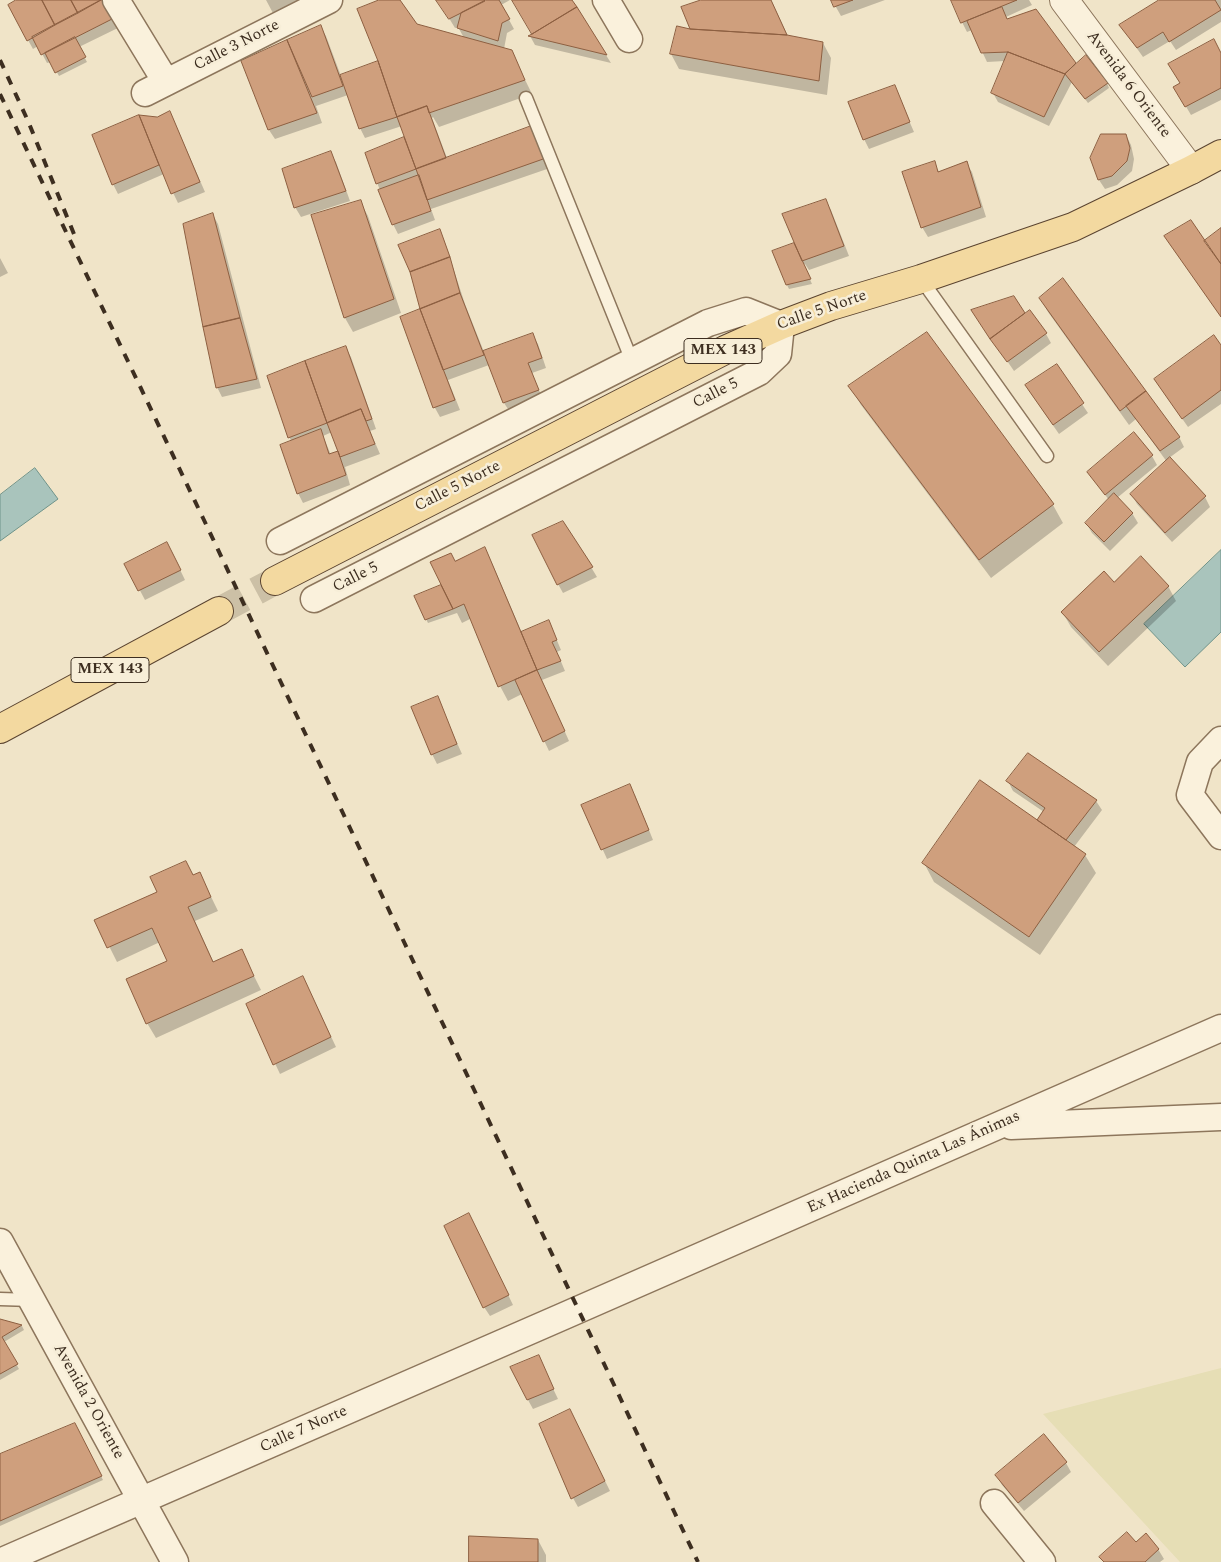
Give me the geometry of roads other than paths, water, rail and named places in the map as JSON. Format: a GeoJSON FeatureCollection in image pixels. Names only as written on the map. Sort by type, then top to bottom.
{"type":"FeatureCollection","features":[{"type":"Feature","properties":{"kind":"main road","name":"Calle 5 Norte"},"geometry":{"type":"LineString","coordinates":[[276,581],[725,350],[781,325],[831,306],[921,279],[1073,227],[1221,154]]}},
{"type":"Feature","properties":{"kind":"main road","name":"MEX 143"},"geometry":{"type":"LineString","coordinates":[[0,729],[219,611]]}},
{"type":"Feature","properties":{"kind":"street","name":"Calle 3 Norte"},"geometry":{"type":"LineString","coordinates":[[116,0],[155,87],[329,0]]}},
{"type":"Feature","properties":{"kind":"street"},"geometry":{"type":"LineString","coordinates":[[606,0],[629,39]]}},
{"type":"Feature","properties":{"kind":"street","name":"Avenida 6 Oriente"},"geometry":{"type":"LineString","coordinates":[[1064,0],[1191,170]]}},
{"type":"Feature","properties":{"kind":"street"},"geometry":{"type":"LineString","coordinates":[[280,541],[708,323],[746,311],[781,325]]}},
{"type":"Feature","properties":{"kind":"street","name":"Calle 5"},"geometry":{"type":"LineString","coordinates":[[314,599],[760,372],[778,354],[781,325]]}},
{"type":"Feature","properties":{"kind":"street"},"geometry":{"type":"LineString","coordinates":[[1221,740],[1200,762],[1190,795],[1221,836]]}},
{"type":"Feature","properties":{"kind":"street","name":"Ex Hacienda Quinta Las Ánimas"},"geometry":{"type":"LineString","coordinates":[[607,1297],[1221,1028]]}},
{"type":"Feature","properties":{"kind":"street"},"geometry":{"type":"LineString","coordinates":[[996,1127],[1221,1117]]}},
{"type":"Feature","properties":{"kind":"street","name":"Avenida 2 Oriente"},"geometry":{"type":"LineString","coordinates":[[0,1242],[175,1562]]}},
{"type":"Feature","properties":{"kind":"street","name":"Calle 7 Norte"},"geometry":{"type":"LineString","coordinates":[[0,1562],[607,1297]]}},
{"type":"Feature","properties":{"kind":"street"},"geometry":{"type":"LineString","coordinates":[[994,1504],[1042,1562]]}},
{"type":"Feature","properties":{"kind":"lane"},"geometry":{"type":"LineString","coordinates":[[526,98],[632,361]]}},
{"type":"Feature","properties":{"kind":"lane"},"geometry":{"type":"LineString","coordinates":[[921,279],[1047,456]]}},
{"type":"Feature","properties":{"kind":"lane"},"geometry":{"type":"LineString","coordinates":[[0,1299],[32,1300]]}},
{"type":"Feature","properties":{"kind":"water"},"geometry":{"type":"Polygon","coordinates":[[[35,468],[58,499],[0,541],[0,495],[35,468]]]}},
{"type":"Feature","properties":{"kind":"water"},"geometry":{"type":"Polygon","coordinates":[[[1221,550],[1221,632],[1185,667],[1144,624],[1221,550]]]}},
{"type":"Feature","properties":{"kind":"tunnel"},"geometry":{"type":"LineString","coordinates":[[219,611],[275,581]]}},
{"type":"Feature","properties":{"kind":"railway"},"geometry":{"type":"LineString","coordinates":[[0,60],[28,121],[74,234]]}},
{"type":"Feature","properties":{"kind":"railway"},"geometry":{"type":"LineString","coordinates":[[0,94],[698,1562]]}}]}
